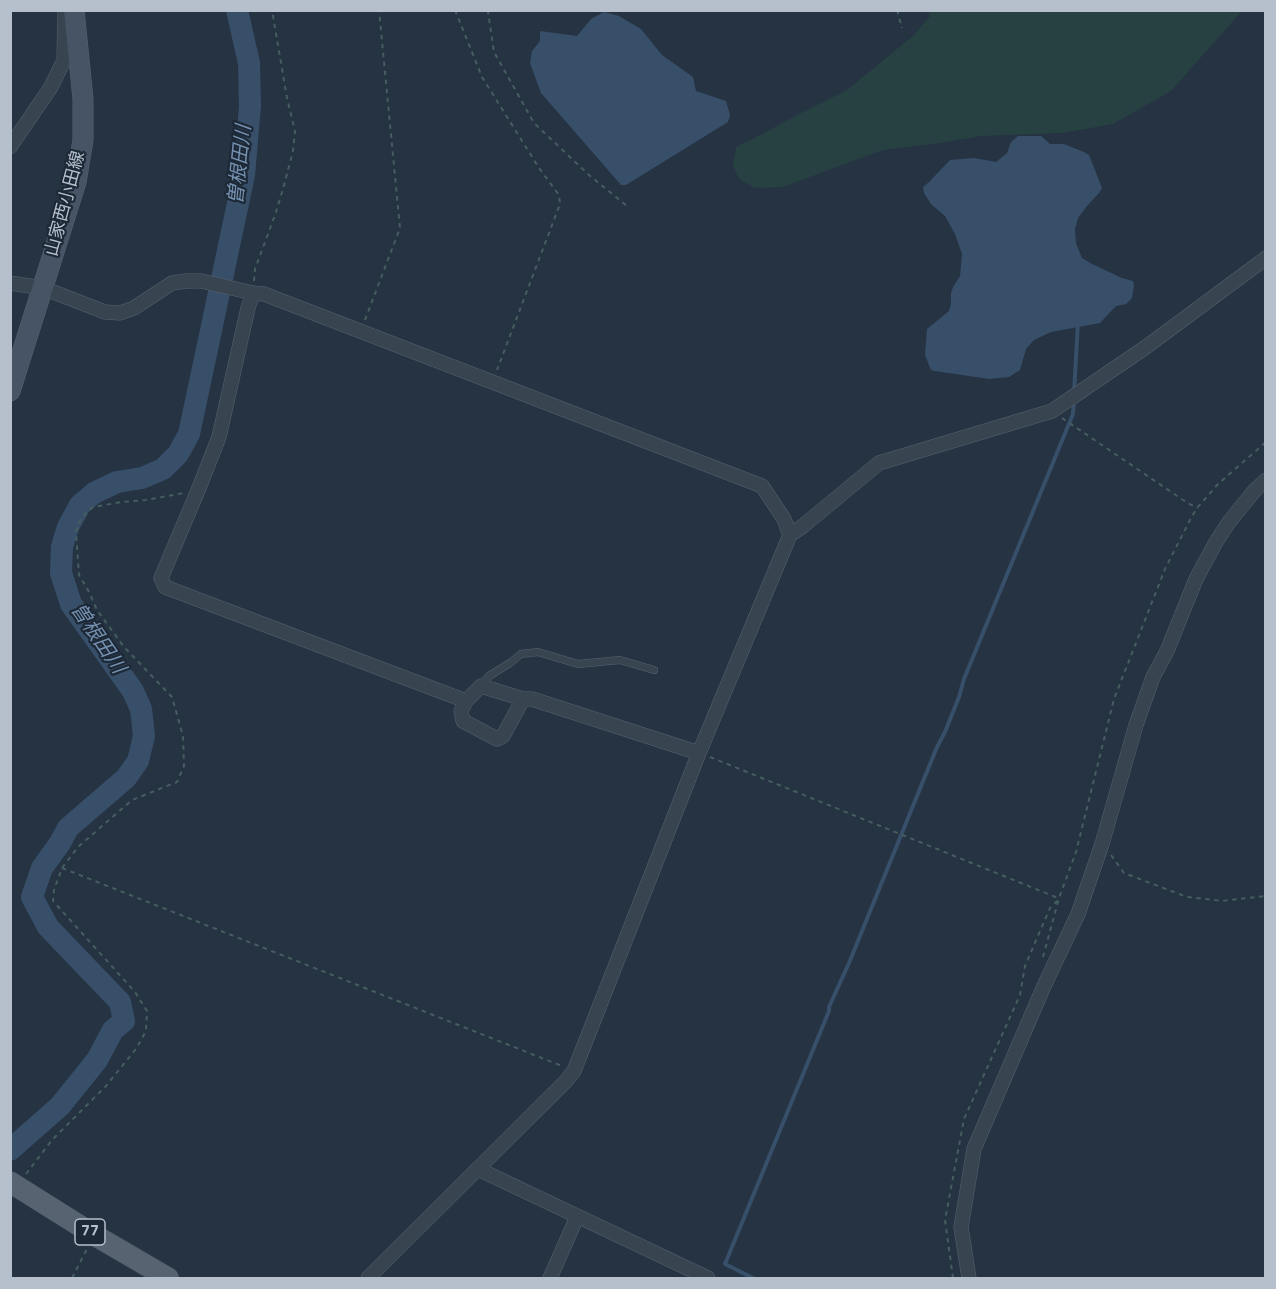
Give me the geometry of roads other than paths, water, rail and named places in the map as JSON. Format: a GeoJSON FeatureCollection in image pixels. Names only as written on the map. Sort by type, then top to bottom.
{"type":"FeatureCollection","features":[{"type":"Feature","properties":{"kind":"main road","name":"山家西小田線"},"geometry":{"type":"LineString","coordinates":[[10,391],[76,182],[83,140],[83,99],[74,10]]}},
{"type":"Feature","properties":{"kind":"main road","name":"77"},"geometry":{"type":"LineString","coordinates":[[14,1184],[168,1278]]}},
{"type":"Feature","properties":{"kind":"street"},"geometry":{"type":"LineString","coordinates":[[10,147],[51,87],[64,60],[65,10]]}},
{"type":"Feature","properties":{"kind":"street"},"geometry":{"type":"LineString","coordinates":[[368,1278],[574,1071],[699,753],[790,535],[879,463],[1052,411],[1146,347],[1266,258]]}},
{"type":"Feature","properties":{"kind":"street"},"geometry":{"type":"LineString","coordinates":[[10,283],[43,288],[105,312],[120,313],[134,308],[172,283],[186,281],[201,281],[264,294],[762,486],[784,519],[790,535]]}},
{"type":"Feature","properties":{"kind":"street"},"geometry":{"type":"LineString","coordinates":[[249,292],[248,308],[219,437],[161,578],[165,587],[466,701]]}},
{"type":"Feature","properties":{"kind":"street"},"geometry":{"type":"LineString","coordinates":[[969,1278],[961,1227],[974,1149],[1044,986],[1078,914],[1102,844],[1136,724],[1153,677],[1167,651],[1196,579],[1229,522],[1266,480]]}},
{"type":"Feature","properties":{"kind":"street"},"geometry":{"type":"LineString","coordinates":[[524,699],[503,736],[497,738],[463,722],[461,711],[466,701],[481,686],[524,699],[532,699],[699,753]]}},
{"type":"Feature","properties":{"kind":"street"},"geometry":{"type":"LineString","coordinates":[[478,1169],[708,1278]]}},
{"type":"Feature","properties":{"kind":"street"},"geometry":{"type":"LineString","coordinates":[[550,1278],[578,1217]]}},
{"type":"Feature","properties":{"kind":"lane"},"geometry":{"type":"LineString","coordinates":[[481,686],[489,676],[521,654],[538,652],[578,664],[620,660],[654,670]]}},
{"type":"Feature","properties":{"kind":"water"},"geometry":{"type":"Polygon","coordinates":[[[604,12],[619,16],[641,29],[662,55],[693,77],[696,91],[726,101],[730,115],[728,122],[626,185],[621,185],[541,93],[530,63],[532,51],[540,41],[540,31],[577,36],[591,19],[604,12]]]}},
{"type":"Feature","properties":{"kind":"water"},"geometry":{"type":"Polygon","coordinates":[[[1018,136],[1041,136],[1050,144],[1064,144],[1089,155],[1102,188],[1078,218],[1075,229],[1076,243],[1082,258],[1133,281],[1132,298],[1126,304],[1116,306],[1100,323],[1051,332],[1034,340],[1026,349],[1020,370],[1009,377],[989,379],[931,370],[925,355],[927,329],[949,311],[951,293],[960,276],[962,254],[945,216],[931,204],[923,187],[950,160],[974,158],[996,162],[1007,153],[1011,142],[1018,136]]]}},
{"type":"Feature","properties":{"kind":"waterway","name":"曽根田川"},"geometry":{"type":"LineString","coordinates":[[10,1150],[60,1106],[97,1060],[113,1030],[124,1021],[120,1002],[48,927],[32,897],[42,868],[68,828],[126,778],[138,761],[144,736],[141,709],[133,691],[71,604],[61,573],[62,547],[68,527],[80,505],[94,493],[117,482],[142,478],[163,469],[178,454],[189,434],[244,175],[250,106],[249,63],[237,10]]}},
{"type":"Feature","properties":{"kind":"waterway"},"geometry":{"type":"LineString","coordinates":[[1074,393],[1078,322]]}},
{"type":"Feature","properties":{"kind":"waterway"},"geometry":{"type":"LineString","coordinates":[[753,1278],[725,1264],[829,1007],[945,732],[964,679],[1073,414],[1074,400]]}}]}
